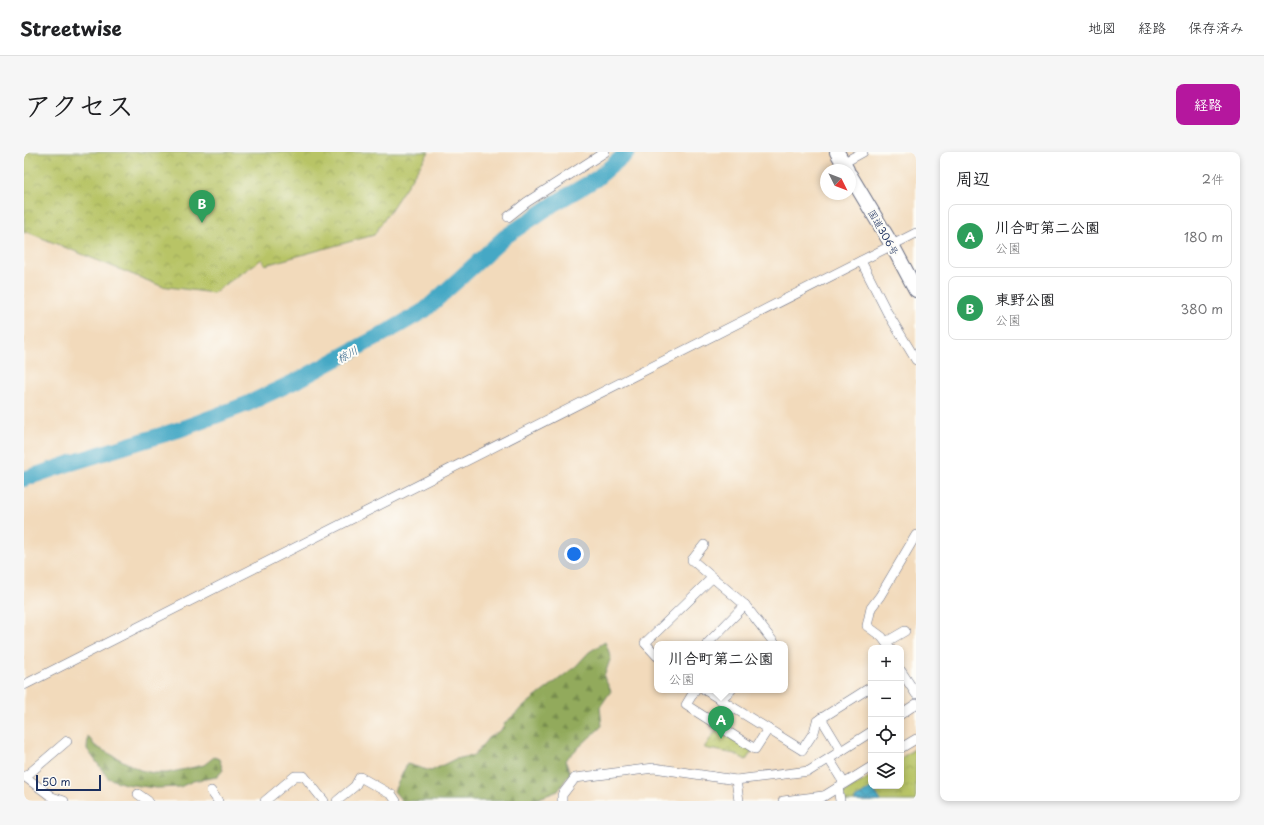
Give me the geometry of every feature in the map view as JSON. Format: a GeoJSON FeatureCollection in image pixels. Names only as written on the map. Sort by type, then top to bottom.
{"type":"FeatureCollection","features":[{"type":"Feature","properties":{"kind":"highway","name":"国道306号"},"geometry":{"type":"LineString","coordinates":[[856,185],[892,245],[916,290]]}},
{"type":"Feature","properties":{"kind":"street"},"geometry":{"type":"LineString","coordinates":[[508,217],[527,202],[605,152]]}},
{"type":"Feature","properties":{"kind":"street"},"geometry":{"type":"LineString","coordinates":[[845,164],[863,152]]}},
{"type":"Feature","properties":{"kind":"street"},"geometry":{"type":"LineString","coordinates":[[24,685],[916,233]]}},
{"type":"Feature","properties":{"kind":"street"},"geometry":{"type":"LineString","coordinates":[[861,261],[887,312],[916,360]]}},
{"type":"Feature","properties":{"kind":"street"},"geometry":{"type":"LineString","coordinates":[[905,630],[888,645],[867,626],[870,608],[880,596],[916,535]]}},
{"type":"Feature","properties":{"kind":"street"},"geometry":{"type":"LineString","coordinates":[[704,545],[692,560],[746,605],[773,641]]}},
{"type":"Feature","properties":{"kind":"street"},"geometry":{"type":"LineString","coordinates":[[654,653],[645,643],[712,578]]}},
{"type":"Feature","properties":{"kind":"street"},"geometry":{"type":"LineString","coordinates":[[710,641],[746,605]]}},
{"type":"Feature","properties":{"kind":"street"},"geometry":{"type":"LineString","coordinates":[[904,676],[916,694]]}},
{"type":"Feature","properties":{"kind":"street"},"geometry":{"type":"LineString","coordinates":[[710,693],[802,750],[814,732],[817,721],[868,689]]}},
{"type":"Feature","properties":{"kind":"street"},"geometry":{"type":"LineString","coordinates":[[693,693],[686,706],[755,749],[768,728]]}},
{"type":"Feature","properties":{"kind":"street"},"geometry":{"type":"LineString","coordinates":[[721,699],[728,693]]}},
{"type":"Feature","properties":{"kind":"street"},"geometry":{"type":"LineString","coordinates":[[904,712],[916,704]]}},
{"type":"Feature","properties":{"kind":"street"},"geometry":{"type":"LineString","coordinates":[[821,718],[841,751]]}},
{"type":"Feature","properties":{"kind":"street"},"geometry":{"type":"LineString","coordinates":[[562,801],[562,795],[575,778],[626,771],[654,768],[736,780],[809,771],[868,734]]}},
{"type":"Feature","properties":{"kind":"street"},"geometry":{"type":"LineString","coordinates":[[904,746],[916,739]]}},
{"type":"Feature","properties":{"kind":"street"},"geometry":{"type":"LineString","coordinates":[[64,801],[55,799],[25,776],[67,741]]}},
{"type":"Feature","properties":{"kind":"street"},"geometry":{"type":"LineString","coordinates":[[829,759],[841,785],[840,801]]}},
{"type":"Feature","properties":{"kind":"street"},"geometry":{"type":"LineString","coordinates":[[787,801],[819,799],[868,769]]}},
{"type":"Feature","properties":{"kind":"street"},"geometry":{"type":"LineString","coordinates":[[265,801],[295,776],[304,776],[324,801]]}},
{"type":"Feature","properties":{"kind":"street"},"geometry":{"type":"LineString","coordinates":[[337,801],[355,786],[360,777],[392,795],[396,801]]}},
{"type":"Feature","properties":{"kind":"street"},"geometry":{"type":"LineString","coordinates":[[736,780],[739,801]]}},
{"type":"Feature","properties":{"kind":"street"},"geometry":{"type":"LineString","coordinates":[[211,791],[218,801]]}},
{"type":"Feature","properties":{"kind":"street"},"geometry":{"type":"LineString","coordinates":[[138,794],[148,801]]}},
{"type":"Feature","properties":{"kind":"green space"},"geometry":{"type":"Polygon","coordinates":[[[24,152],[429,152],[374,235],[265,265],[262,259],[213,293],[161,286],[27,232],[24,233],[24,152]]]}},
{"type":"Feature","properties":{"kind":"green space"},"geometry":{"type":"Polygon","coordinates":[[[605,642],[611,657],[604,677],[611,691],[600,707],[602,726],[565,760],[570,773],[558,791],[531,801],[402,801],[394,791],[407,764],[431,771],[455,759],[475,755],[488,738],[501,730],[505,723],[529,702],[576,666],[589,652],[605,642]]]}},
{"type":"Feature","properties":{"kind":"green space"},"geometry":{"type":"Polygon","coordinates":[[[716,730],[752,751],[746,760],[735,754],[704,748],[716,730]]]}},
{"type":"Feature","properties":{"kind":"green space"},"geometry":{"type":"Polygon","coordinates":[[[88,736],[95,746],[140,770],[154,773],[167,773],[204,765],[214,757],[219,759],[223,770],[217,777],[193,781],[180,787],[156,788],[125,784],[108,778],[87,749],[88,736]]]}},
{"type":"Feature","properties":{"kind":"green space"},"geometry":{"type":"Polygon","coordinates":[[[916,748],[916,801],[843,801],[842,794],[868,778],[868,789],[904,789],[904,756],[916,748]]]}},
{"type":"Feature","properties":{"kind":"water"},"geometry":{"type":"Polygon","coordinates":[[[869,789],[873,789],[881,801],[855,801],[855,799],[869,789]]]}},
{"type":"Feature","properties":{"kind":"waterway","name":"椋川"},"geometry":{"type":"LineString","coordinates":[[24,479],[181,429],[247,404],[300,379],[425,310],[505,237],[555,203],[596,179],[628,152]]}},
{"type":"Feature","properties":{"kind":"place","name":"東野公園"},"geometry":{"type":"Point","coordinates":[202,223]}},
{"type":"Feature","properties":{"kind":"place","name":"川合町第二公園"},"geometry":{"type":"Point","coordinates":[721,739]}}]}
